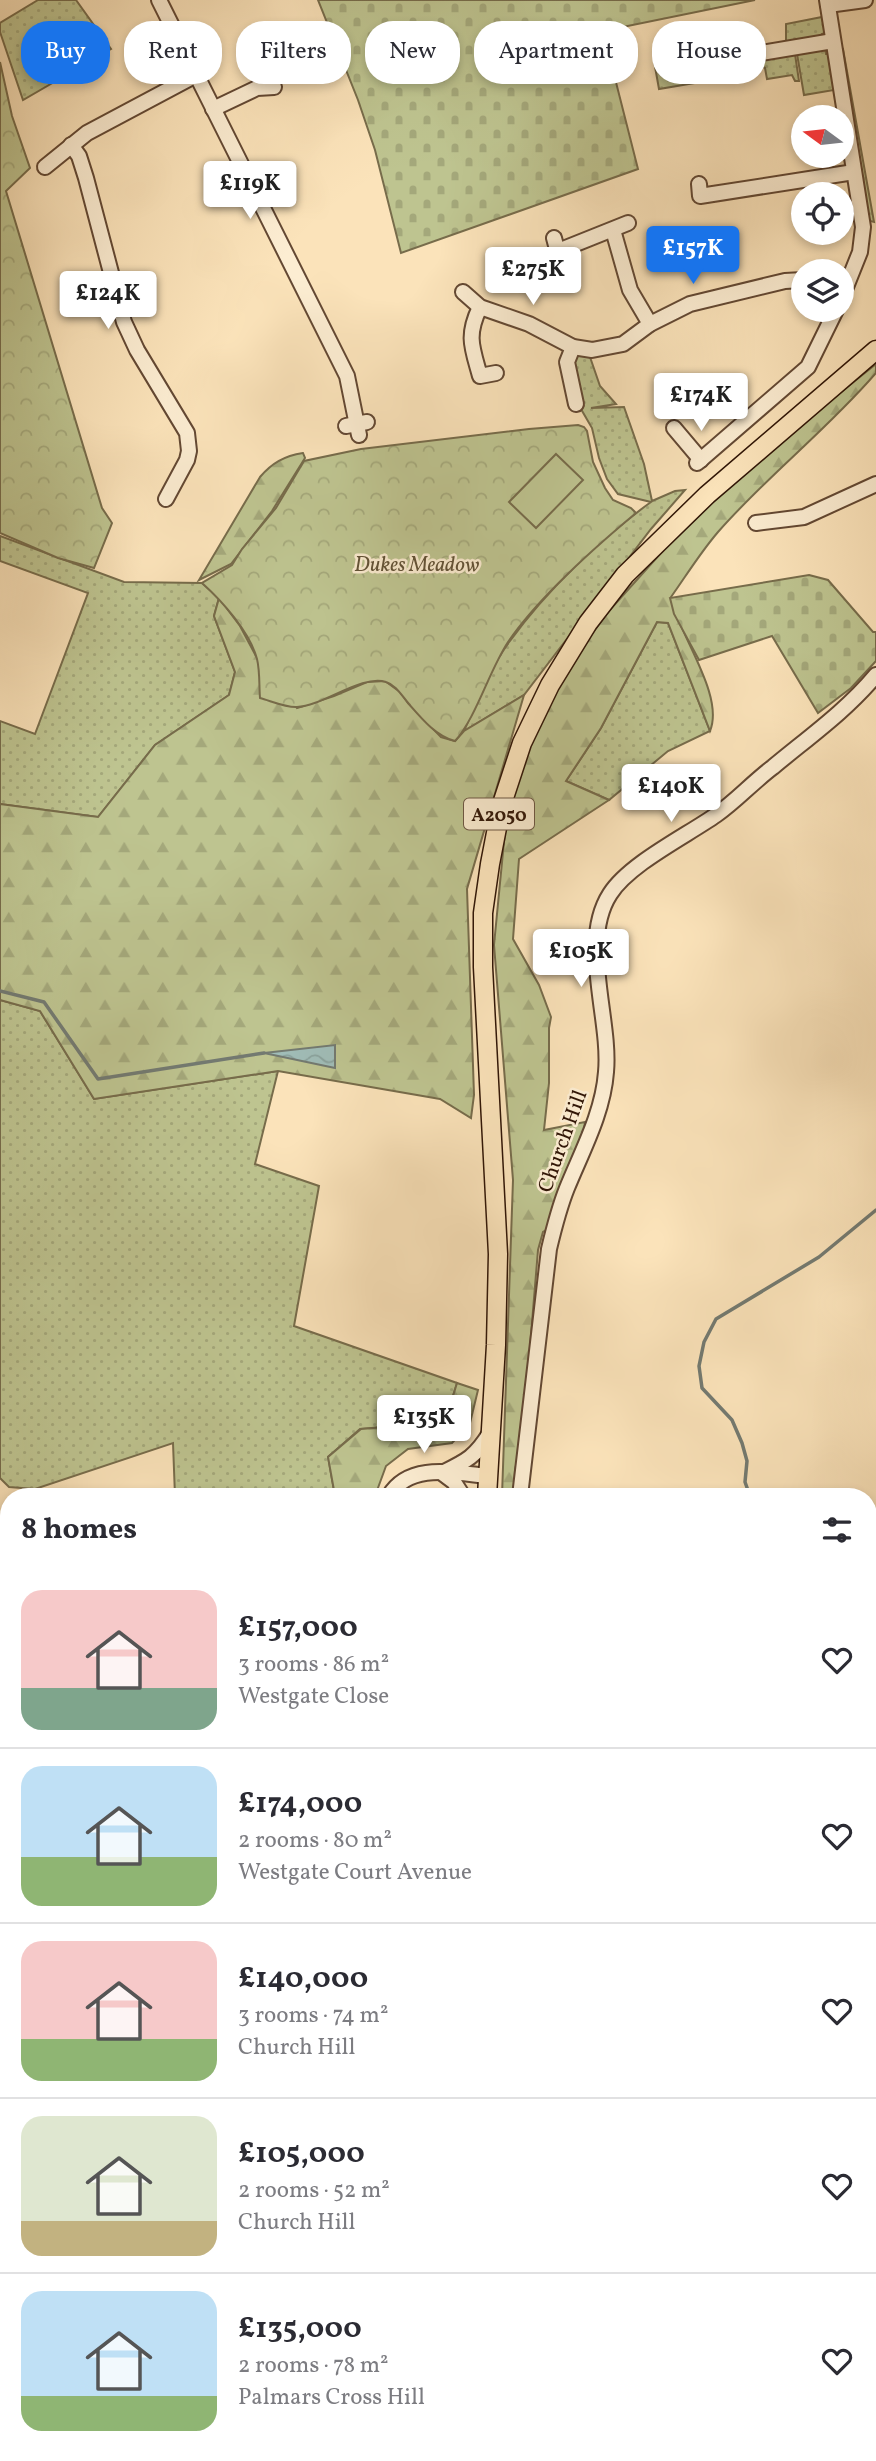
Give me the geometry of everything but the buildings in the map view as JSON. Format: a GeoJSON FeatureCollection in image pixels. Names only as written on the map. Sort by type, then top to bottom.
{"type":"FeatureCollection","features":[{"type":"Feature","properties":{"kind":"main road","name":"A2050"},"geometry":{"type":"LineString","coordinates":[[487,1488],[498,1254],[483,967],[483,913],[501,807],[522,743],[556,675],[588,624],[625,575],[707,495],[876,349]]}},
{"type":"Feature","properties":{"kind":"street"},"geometry":{"type":"LineString","coordinates":[[159,0],[169,21]]}},
{"type":"Feature","properties":{"kind":"street"},"geometry":{"type":"LineString","coordinates":[[854,266],[870,226],[855,172],[827,3],[864,0]]}},
{"type":"Feature","properties":{"kind":"street"},"geometry":{"type":"LineString","coordinates":[[766,54],[833,41]]}},
{"type":"Feature","properties":{"kind":"street"},"geometry":{"type":"LineString","coordinates":[[45,167],[87,134],[179,84]]}},
{"type":"Feature","properties":{"kind":"street"},"geometry":{"type":"LineString","coordinates":[[200,84],[343,367],[357,427]]}},
{"type":"Feature","properties":{"kind":"street"},"geometry":{"type":"LineString","coordinates":[[213,109],[257,88],[274,86]]}},
{"type":"Feature","properties":{"kind":"street"},"geometry":{"type":"LineString","coordinates":[[71,145],[79,156],[86,178],[124,322],[137,350],[187,433],[190,451],[166,499]]}},
{"type":"Feature","properties":{"kind":"street"},"geometry":{"type":"LineString","coordinates":[[699,184],[700,196],[855,172]]}},
{"type":"Feature","properties":{"kind":"street"},"geometry":{"type":"LineString","coordinates":[[562,268],[556,245],[628,223]]}},
{"type":"Feature","properties":{"kind":"street"},"geometry":{"type":"LineString","coordinates":[[612,230],[630,290],[650,324]]}},
{"type":"Feature","properties":{"kind":"street"},"geometry":{"type":"LineString","coordinates":[[463,292],[480,307],[529,324],[573,347],[592,350],[635,344],[650,324],[689,299],[791,281]]}},
{"type":"Feature","properties":{"kind":"street"},"geometry":{"type":"LineString","coordinates":[[480,307],[471,328],[473,351],[480,376],[496,373]]}},
{"type":"Feature","properties":{"kind":"street"},"geometry":{"type":"LineString","coordinates":[[674,428],[699,461],[808,367],[830,322]]}},
{"type":"Feature","properties":{"kind":"street"},"geometry":{"type":"LineString","coordinates":[[573,347],[567,362],[576,404]]}},
{"type":"Feature","properties":{"kind":"street"},"geometry":{"type":"LineString","coordinates":[[756,523],[804,517],[876,484]]}},
{"type":"Feature","properties":{"kind":"street","name":"Church Hill"},"geometry":{"type":"LineString","coordinates":[[521,1488],[549,1249],[556,1219],[589,1136],[604,1088],[606,1040],[597,954],[604,905],[611,892],[625,877],[719,814],[830,722],[876,675]]}},
{"type":"Feature","properties":{"kind":"street"},"geometry":{"type":"LineString","coordinates":[[442,1473],[470,1460],[491,1432]]}},
{"type":"Feature","properties":{"kind":"street"},"geometry":{"type":"LineString","coordinates":[[396,1488],[400,1482],[421,1472],[488,1476]]}},
{"type":"Feature","properties":{"kind":"street"},"geometry":{"type":"LineString","coordinates":[[442,1473],[458,1488]]}},
{"type":"Feature","properties":{"kind":"green space"},"geometry":{"type":"Polygon","coordinates":[[[38,0],[76,0],[91,21],[21,21],[21,84],[51,84],[23,100],[0,32],[0,23],[38,0]]]}},
{"type":"Feature","properties":{"kind":"green space"},"geometry":{"type":"Polygon","coordinates":[[[318,0],[755,0],[638,24],[638,21],[474,21],[474,84],[616,84],[638,169],[401,253],[375,150],[351,82],[351,21],[326,21],[318,0]]]}},
{"type":"Feature","properties":{"kind":"green space"},"geometry":{"type":"Polygon","coordinates":[[[822,17],[825,33],[822,34],[823,38],[786,44],[786,24],[822,17]]]}},
{"type":"Feature","properties":{"kind":"green space"},"geometry":{"type":"Polygon","coordinates":[[[825,49],[834,90],[804,95],[797,54],[825,49]]]}},
{"type":"Feature","properties":{"kind":"green space"},"geometry":{"type":"Polygon","coordinates":[[[843,49],[853,105],[849,105],[839,50],[843,49]]]}},
{"type":"Feature","properties":{"kind":"green space"},"geometry":{"type":"Polygon","coordinates":[[[795,54],[799,81],[795,81],[792,75],[767,79],[766,59],[795,54]]]}},
{"type":"Feature","properties":{"kind":"green space"},"geometry":{"type":"Polygon","coordinates":[[[0,62],[12,116],[30,168],[6,191],[102,508],[112,523],[94,568],[58,558],[0,533],[0,62]]]}},
{"type":"Feature","properties":{"kind":"green space"},"geometry":{"type":"Polygon","coordinates":[[[658,84],[689,84],[659,89],[658,84]]]}},
{"type":"Feature","properties":{"kind":"green space"},"geometry":{"type":"Polygon","coordinates":[[[854,110],[874,222],[870,221],[854,136],[854,110]]]}},
{"type":"Feature","properties":{"kind":"green space"},"geometry":{"type":"Polygon","coordinates":[[[573,353],[590,357],[600,386],[616,404],[591,408],[624,407],[644,464],[652,501],[675,491],[685,490],[651,529],[524,695],[464,731],[496,662],[524,622],[575,566],[651,502],[618,494],[607,479],[592,428],[581,409],[570,365],[573,353]]]}},
{"type":"Feature","properties":{"kind":"green space"},"geometry":{"type":"Polygon","coordinates":[[[876,364],[876,373],[857,394],[718,532],[671,597],[711,700],[713,716],[710,731],[668,623],[657,622],[601,728],[566,781],[609,800],[519,859],[513,939],[539,985],[551,1017],[544,1130],[585,1122],[582,1145],[548,1229],[543,1232],[538,1250],[523,1432],[514,1488],[502,1488],[513,1180],[494,945],[506,821],[522,765],[545,712],[573,660],[608,612],[678,534],[756,460],[876,364]]]}},
{"type":"Feature","properties":{"kind":"green space","name":"Dukes Meadow"},"geometry":{"type":"Polygon","coordinates":[[[578,425],[587,431],[593,462],[605,488],[613,500],[636,513],[568,574],[520,625],[501,654],[469,720],[455,741],[430,726],[396,688],[386,682],[366,682],[318,702],[297,707],[260,698],[258,664],[248,638],[226,608],[202,583],[232,565],[276,508],[304,461],[361,449],[578,425]]]}},
{"type":"Feature","properties":{"kind":"green space"},"geometry":{"type":"Polygon","coordinates":[[[303,453],[305,458],[272,511],[231,564],[199,580],[260,477],[279,461],[303,453]]]}},
{"type":"Feature","properties":{"kind":"green space"},"geometry":{"type":"Polygon","coordinates":[[[556,454],[583,480],[536,528],[509,502],[556,454]]]}},
{"type":"Feature","properties":{"kind":"green space"},"geometry":{"type":"Polygon","coordinates":[[[0,536],[124,582],[202,583],[219,598],[214,616],[235,672],[229,695],[155,745],[98,817],[0,804],[0,721],[35,734],[88,593],[0,561],[0,536]]]}},
{"type":"Feature","properties":{"kind":"green space"},"geometry":{"type":"Polygon","coordinates":[[[809,575],[828,580],[873,632],[876,632],[876,661],[851,688],[818,713],[772,636],[699,660],[674,614],[670,598],[809,575]]]}},
{"type":"Feature","properties":{"kind":"green space"},"geometry":{"type":"Polygon","coordinates":[[[219,598],[240,626],[257,658],[297,708],[367,682],[385,681],[400,692],[441,737],[455,741],[464,731],[524,695],[467,889],[474,1095],[471,1118],[440,1099],[278,1071],[94,1099],[40,1011],[0,1000],[0,804],[98,817],[155,745],[229,695],[235,672],[214,616],[219,598]]]}},
{"type":"Feature","properties":{"kind":"green space"},"geometry":{"type":"Polygon","coordinates":[[[657,622],[668,623],[710,731],[668,751],[609,800],[566,781],[601,728],[657,622]]]}},
{"type":"Feature","properties":{"kind":"green space"},"geometry":{"type":"Polygon","coordinates":[[[0,1000],[40,1011],[94,1099],[278,1071],[255,1164],[319,1186],[294,1326],[457,1383],[445,1422],[360,1429],[328,1457],[334,1488],[175,1488],[173,1443],[38,1488],[9,1487],[0,1478],[0,1000]]]}},
{"type":"Feature","properties":{"kind":"green space"},"geometry":{"type":"Polygon","coordinates":[[[457,1383],[478,1390],[470,1423],[452,1443],[408,1449],[386,1466],[378,1488],[334,1488],[328,1457],[361,1429],[445,1422],[457,1383]]]}},
{"type":"Feature","properties":{"kind":"water"},"geometry":{"type":"Polygon","coordinates":[[[335,1045],[335,1068],[264,1053],[335,1045]]]}},
{"type":"Feature","properties":{"kind":"waterway"},"geometry":{"type":"LineString","coordinates":[[0,991],[44,1002],[98,1079],[264,1053]]}},
{"type":"Feature","properties":{"kind":"waterway"},"geometry":{"type":"LineString","coordinates":[[747,1488],[745,1482],[747,1461],[732,1420],[702,1388],[699,1366],[704,1342],[716,1319],[819,1257],[876,1210]]}}]}
